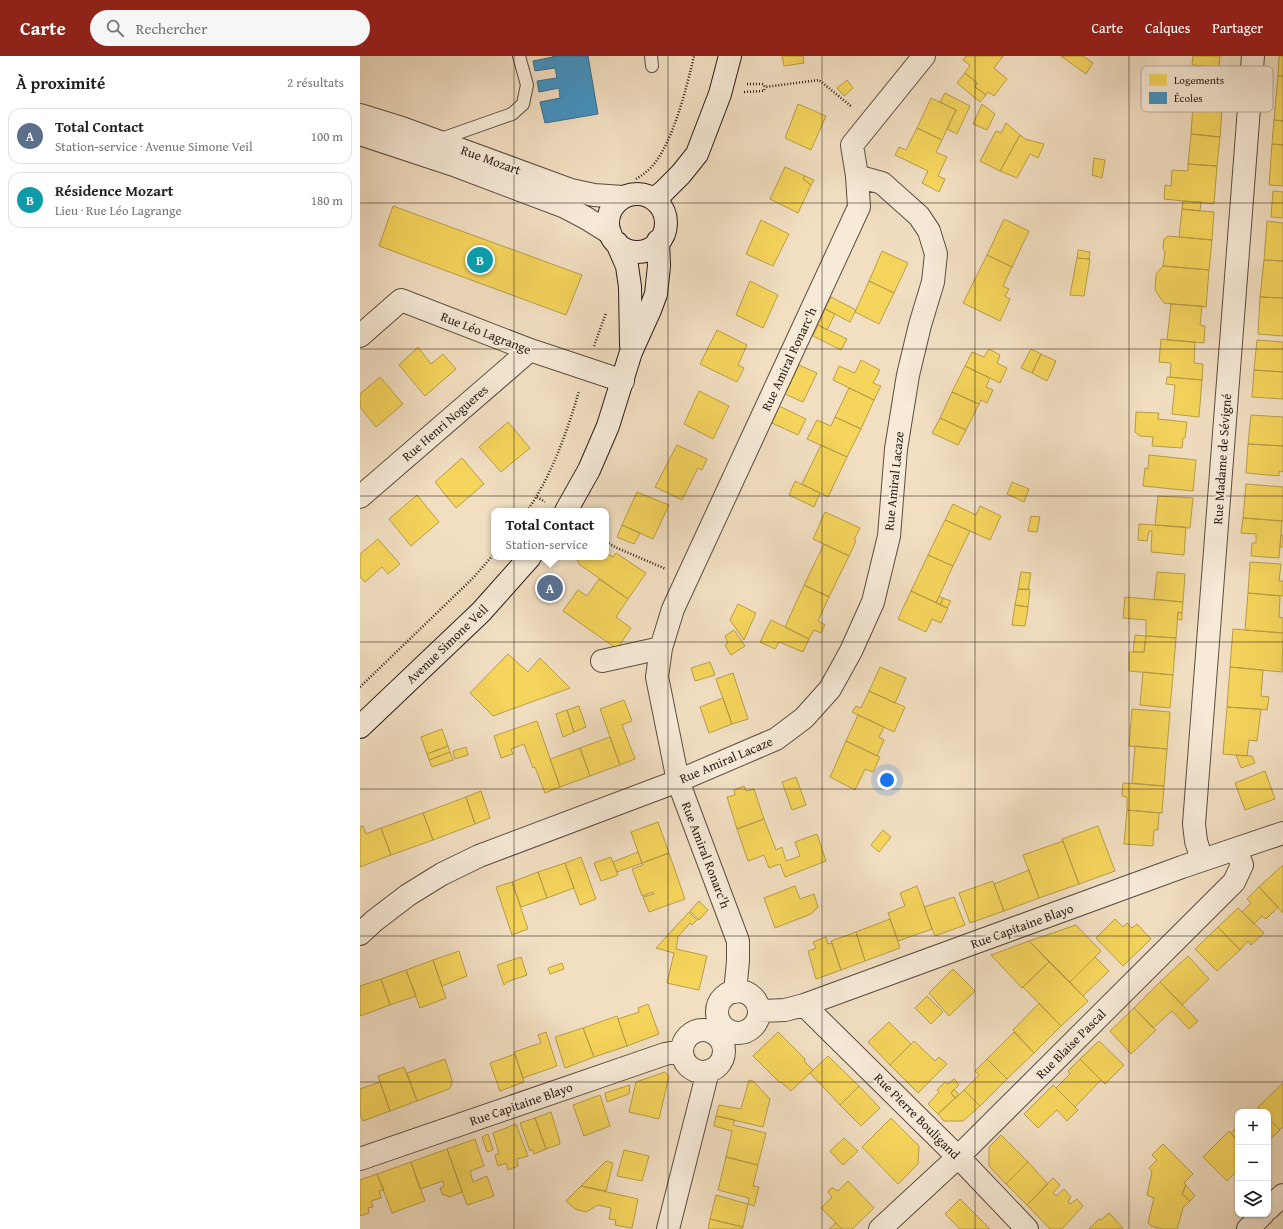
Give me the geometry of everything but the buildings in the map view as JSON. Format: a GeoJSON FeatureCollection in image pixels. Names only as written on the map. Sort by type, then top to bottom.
{"type":"FeatureCollection","features":[{"type":"Feature","properties":{"kind":"street"},"geometry":{"type":"LineString","coordinates":[[654,199],[664,192],[697,154],[720,94],[730,56]]}},
{"type":"Feature","properties":{"kind":"street"},"geometry":{"type":"LineString","coordinates":[[902,56],[906,79]]}},
{"type":"Feature","properties":{"kind":"street","name":"Rue Amiral Ronarc'h"},"geometry":{"type":"LineString","coordinates":[[735,992],[738,941],[678,781],[657,677],[661,648],[673,609],[859,207],[857,176],[852,145],[924,56]]}},
{"type":"Feature","properties":{"kind":"street","name":"Rue Madame de Sévigné"},"geometry":{"type":"LineString","coordinates":[[1252,66],[1253,56]]}},
{"type":"Feature","properties":{"kind":"street","name":"Rue Madame de Sévigné"},"geometry":{"type":"LineString","coordinates":[[1202,860],[1196,841],[1194,824],[1249,112]]}},
{"type":"Feature","properties":{"kind":"street","name":"Rue Mozart"},"geometry":{"type":"LineString","coordinates":[[360,115],[486,157],[571,190],[594,195],[629,188]]}},
{"type":"Feature","properties":{"kind":"street","name":"Rue Mozart"},"geometry":{"type":"LineString","coordinates":[[360,134],[454,165],[565,207],[586,218],[613,238]]}},
{"type":"Feature","properties":{"kind":"street","name":"Rue Amiral Lacaze"},"geometry":{"type":"LineString","coordinates":[[360,934],[408,895],[442,874],[479,856],[678,781],[776,739],[804,718],[830,689],[851,651],[873,602],[889,536],[896,449],[908,375],[920,325],[933,282],[936,254],[929,231],[919,216],[882,183],[857,176]]}},
{"type":"Feature","properties":{"kind":"street"},"geometry":{"type":"LineString","coordinates":[[613,238],[623,248],[630,251],[638,251],[646,250],[663,235],[665,219],[659,205],[654,199],[647,196],[630,194],[629,188]]}},
{"type":"Feature","properties":{"kind":"street"},"geometry":{"type":"LineString","coordinates":[[629,188],[616,202],[609,217],[608,225],[627,266],[630,287],[631,352]]}},
{"type":"Feature","properties":{"kind":"street"},"geometry":{"type":"LineString","coordinates":[[568,508],[596,456],[608,426],[631,352],[656,294],[659,266],[658,241]]}},
{"type":"Feature","properties":{"kind":"street","name":"Rue Léo Lagrange"},"geometry":{"type":"LineString","coordinates":[[360,336],[401,300],[530,350],[622,381]]}},
{"type":"Feature","properties":{"kind":"street","name":"Rue Henri Nogueres"},"geometry":{"type":"LineString","coordinates":[[360,497],[530,350]]}},
{"type":"Feature","properties":{"kind":"street","name":"Avenue Simone Veil"},"geometry":{"type":"LineString","coordinates":[[360,727],[481,612],[527,560]]}},
{"type":"Feature","properties":{"kind":"street"},"geometry":{"type":"LineString","coordinates":[[602,661],[661,648]]}},
{"type":"Feature","properties":{"kind":"street","name":"Rue Capitaine Blayo"},"geometry":{"type":"LineString","coordinates":[[759,1011],[785,1010],[804,1005],[1202,860],[1283,833]]}},
{"type":"Feature","properties":{"kind":"street","name":"Rue Blaise Pascal"},"geometry":{"type":"LineString","coordinates":[[880,1229],[958,1156],[1234,882],[1242,865],[1236,849]]}},
{"type":"Feature","properties":{"kind":"street"},"geometry":{"type":"LineString","coordinates":[[735,992],[742,992],[754,998],[758,1004],[759,1011],[756,1024],[745,1032],[739,1033],[731,1032],[724,1028],[720,1022],[718,1014],[718,1009],[725,996],[735,992]]}},
{"type":"Feature","properties":{"kind":"street","name":"Rue Pierre Bouligand"},"geometry":{"type":"LineString","coordinates":[[804,1005],[958,1156],[1028,1229]]}},
{"type":"Feature","properties":{"kind":"street"},"geometry":{"type":"LineString","coordinates":[[700,1030],[707,1030],[714,1033],[722,1044],[722,1058],[719,1063],[708,1071],[693,1069],[687,1065],[683,1058],[682,1051],[685,1039],[689,1034],[700,1030],[711,1023],[718,1014]]}},
{"type":"Feature","properties":{"kind":"street"},"geometry":{"type":"LineString","coordinates":[[723,1051],[730,1040],[739,1033]]}},
{"type":"Feature","properties":{"kind":"street","name":"Rue Capitaine Blayo"},"geometry":{"type":"LineString","coordinates":[[360,1159],[665,1054],[682,1051]]}},
{"type":"Feature","properties":{"kind":"street"},"geometry":{"type":"LineString","coordinates":[[668,1229],[708,1071]]}},
{"type":"Feature","properties":{"kind":"street"},"geometry":{"type":"LineString","coordinates":[[1271,1206],[1283,1195]]}},
{"type":"Feature","properties":{"kind":"street"},"geometry":{"type":"LineString","coordinates":[[1248,1229],[1260,1217]]}},
{"type":"Feature","properties":{"kind":"lane"},"geometry":{"type":"LineString","coordinates":[[415,152],[437,141],[512,114],[523,104],[527,85],[519,56]]}},
{"type":"Feature","properties":{"kind":"path"},"geometry":{"type":"LineString","coordinates":[[629,188],[647,172],[658,159],[667,143],[687,83],[694,56]]}},
{"type":"Feature","properties":{"kind":"path"},"geometry":{"type":"LineString","coordinates":[[765,87],[819,80],[871,122]]}},
{"type":"Feature","properties":{"kind":"path"},"geometry":{"type":"LineString","coordinates":[[609,544],[664,568]]}},
{"type":"Feature","properties":{"kind":"path"},"geometry":{"type":"LineString","coordinates":[[360,687],[473,578],[491,557]]}},
{"type":"Feature","properties":{"kind":"place","name":"Résidence Mozart"},"geometry":{"type":"Point","coordinates":[480,260]}},
{"type":"Feature","properties":{"kind":"place","name":"Total Contact"},"geometry":{"type":"Point","coordinates":[550,588]}}]}
